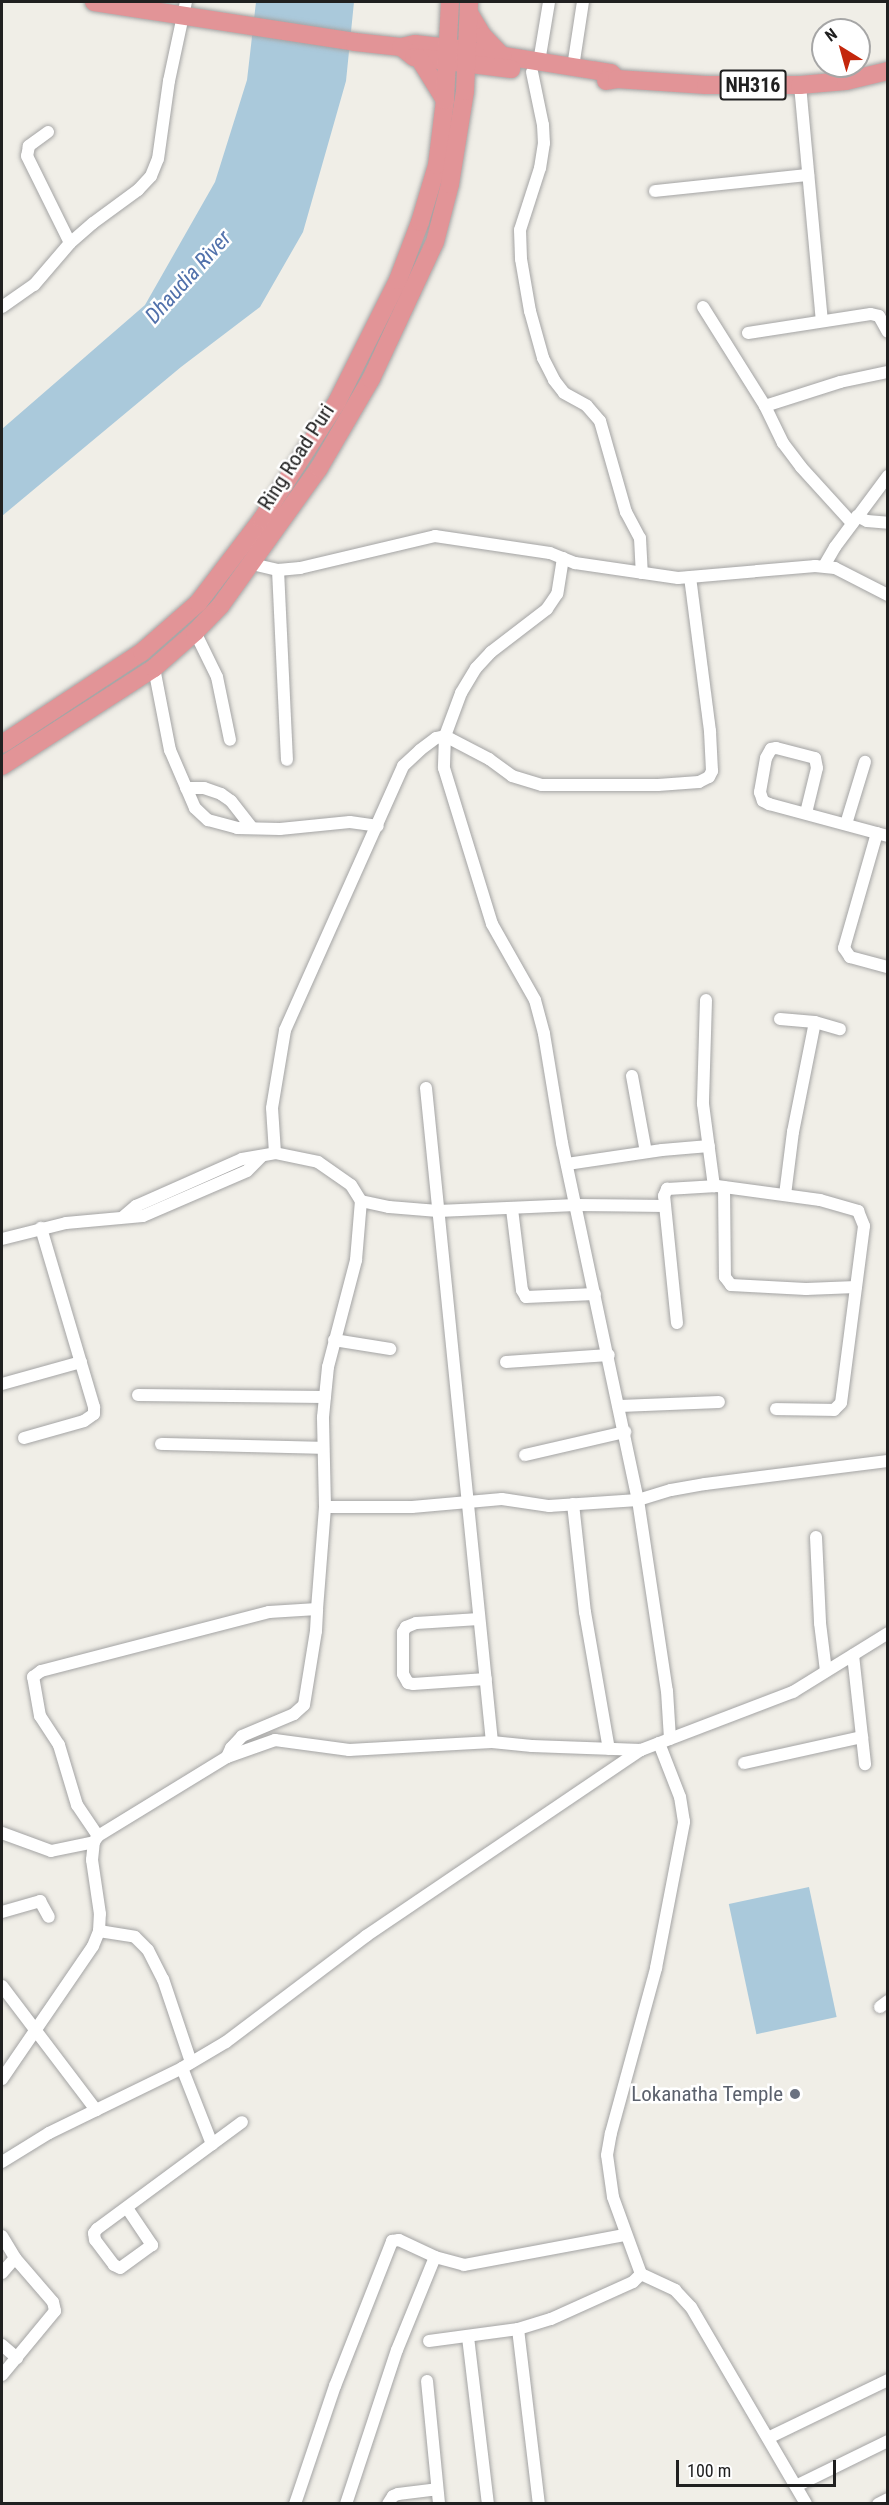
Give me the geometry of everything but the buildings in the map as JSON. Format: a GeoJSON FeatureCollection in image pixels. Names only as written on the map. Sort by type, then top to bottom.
{"type":"FeatureCollection","features":[{"type":"Feature","properties":{"kind":"highway","name":"NH316"},"geometry":{"type":"LineString","coordinates":[[94,2],[185,8],[230,22],[535,67],[610,81],[617,79],[706,86],[800,85],[846,81],[888,71]]}},
{"type":"Feature","properties":{"kind":"highway","name":"Ring Road Puri"},"geometry":{"type":"LineString","coordinates":[[2,766],[154,668],[195,632],[221,605],[252,564],[319,468],[371,380],[407,307],[435,242],[450,184],[465,91],[469,7]]}},
{"type":"Feature","properties":{"kind":"highway"},"geometry":{"type":"LineString","coordinates":[[465,91],[501,62],[483,36],[469,7]]}},
{"type":"Feature","properties":{"kind":"highway","name":"Ring Road Puri"},"geometry":{"type":"LineString","coordinates":[[2,744],[142,652],[198,603],[262,519],[338,402],[398,280],[420,222],[437,165],[445,99],[449,8]]}},
{"type":"Feature","properties":{"kind":"highway"},"geometry":{"type":"LineString","coordinates":[[445,99],[409,49],[449,8]]}},
{"type":"Feature","properties":{"kind":"highway","name":"NH316"},"geometry":{"type":"LineString","coordinates":[[535,67],[573,67],[611,73],[617,79]]}},
{"type":"Feature","properties":{"kind":"street"},"geometry":{"type":"LineString","coordinates":[[549,2],[535,67],[544,143],[540,168],[520,230],[520,259],[530,312],[543,358],[554,380],[564,393],[587,406],[600,421],[626,512],[640,538],[642,573]]}},
{"type":"Feature","properties":{"kind":"street"},"geometry":{"type":"LineString","coordinates":[[573,67],[583,2]]}},
{"type":"Feature","properties":{"kind":"street"},"geometry":{"type":"LineString","coordinates":[[2,307],[34,285],[70,243],[138,190],[151,176],[158,159],[169,81],[185,8]]}},
{"type":"Feature","properties":{"kind":"street"},"geometry":{"type":"LineString","coordinates":[[800,85],[822,320]]}},
{"type":"Feature","properties":{"kind":"street"},"geometry":{"type":"LineString","coordinates":[[48,132],[29,146],[27,156],[70,243]]}},
{"type":"Feature","properties":{"kind":"street"},"geometry":{"type":"LineString","coordinates":[[655,191],[807,175]]}},
{"type":"Feature","properties":{"kind":"street"},"geometry":{"type":"LineString","coordinates":[[703,307],[765,406],[791,453],[854,519],[888,523]]}},
{"type":"Feature","properties":{"kind":"street"},"geometry":{"type":"LineString","coordinates":[[748,333],[871,314],[879,316],[888,332]]}},
{"type":"Feature","properties":{"kind":"street"},"geometry":{"type":"LineString","coordinates":[[765,406],[840,382],[888,372]]}},
{"type":"Feature","properties":{"kind":"street"},"geometry":{"type":"LineString","coordinates":[[824,566],[854,519],[888,476]]}},
{"type":"Feature","properties":{"kind":"street"},"geometry":{"type":"LineString","coordinates":[[252,564],[278,570],[300,568],[435,536],[550,553],[575,563],[678,578],[824,566],[844,572],[888,594]]}},
{"type":"Feature","properties":{"kind":"street"},"geometry":{"type":"LineString","coordinates":[[563,558],[557,594],[547,609],[491,652],[476,668],[456,704],[445,736],[444,768],[474,859],[492,924],[536,1000],[544,1034],[567,1164],[620,1406],[638,1500],[666,1680],[664,1741],[680,1797],[684,1822],[656,1968],[607,2155],[613,2197],[640,2274],[675,2290],[691,2307],[806,2504]]}},
{"type":"Feature","properties":{"kind":"street"},"geometry":{"type":"LineString","coordinates":[[278,570],[287,760]]}},
{"type":"Feature","properties":{"kind":"street"},"geometry":{"type":"LineString","coordinates":[[274,1153],[272,1108],[285,1030],[403,766],[420,750],[436,738],[445,736],[489,759],[512,776],[542,785],[658,785],[705,781],[712,771],[711,751],[690,577]]}},
{"type":"Feature","properties":{"kind":"street"},"geometry":{"type":"LineString","coordinates":[[195,632],[216,677],[230,740]]}},
{"type":"Feature","properties":{"kind":"street"},"geometry":{"type":"LineString","coordinates":[[154,668],[167,738],[195,808],[208,820],[237,828],[280,829],[350,822],[378,826]]}},
{"type":"Feature","properties":{"kind":"street"},"geometry":{"type":"LineString","coordinates":[[806,813],[817,768],[815,758],[776,747],[771,749],[766,758],[760,797],[769,804],[882,834],[844,948],[850,957],[888,967]]}},
{"type":"Feature","properties":{"kind":"street"},"geometry":{"type":"LineString","coordinates":[[846,824],[865,762]]}},
{"type":"Feature","properties":{"kind":"street"},"geometry":{"type":"LineString","coordinates":[[186,788],[204,788],[221,794],[231,801],[252,828]]}},
{"type":"Feature","properties":{"kind":"street"},"geometry":{"type":"LineString","coordinates":[[706,1000],[703,1104],[709,1146],[719,1186],[725,1277],[731,1286],[806,1289],[856,1287]]}},
{"type":"Feature","properties":{"kind":"street"},"geometry":{"type":"LineString","coordinates":[[780,1019],[816,1022],[840,1029]]}},
{"type":"Feature","properties":{"kind":"street"},"geometry":{"type":"LineString","coordinates":[[785,1195],[793,1132],[816,1022]]}},
{"type":"Feature","properties":{"kind":"street"},"geometry":{"type":"LineString","coordinates":[[632,1076],[646,1152]]}},
{"type":"Feature","properties":{"kind":"street"},"geometry":{"type":"LineString","coordinates":[[426,1088],[492,1742]]}},
{"type":"Feature","properties":{"kind":"street"},"geometry":{"type":"LineString","coordinates":[[567,1164],[646,1152],[709,1146]]}},
{"type":"Feature","properties":{"kind":"street"},"geometry":{"type":"LineString","coordinates":[[2,1239],[40,1228],[124,1216],[143,1216],[247,1172],[261,1157],[274,1153],[318,1162],[351,1185],[361,1201],[356,1260],[334,1340],[325,1397],[323,1448],[325,1507],[316,1631],[304,1705],[294,1714],[242,1736],[231,1748],[227,1757]]}},
{"type":"Feature","properties":{"kind":"street"},"geometry":{"type":"LineString","coordinates":[[677,1323],[665,1206],[664,1192],[667,1190],[719,1186],[820,1200],[858,1211],[862,1215],[864,1226],[838,1408],[834,1410],[776,1409]]}},
{"type":"Feature","properties":{"kind":"street"},"geometry":{"type":"LineString","coordinates":[[361,1201],[411,1210],[438,1211],[576,1205],[665,1206]]}},
{"type":"Feature","properties":{"kind":"street"},"geometry":{"type":"LineString","coordinates":[[512,1209],[524,1294],[531,1298],[595,1294]]}},
{"type":"Feature","properties":{"kind":"street"},"geometry":{"type":"LineString","coordinates":[[24,1438],[84,1421],[94,1414],[81,1362],[40,1228]]}},
{"type":"Feature","properties":{"kind":"street"},"geometry":{"type":"LineString","coordinates":[[334,1340],[390,1349]]}},
{"type":"Feature","properties":{"kind":"street"},"geometry":{"type":"LineString","coordinates":[[506,1362],[609,1355]]}},
{"type":"Feature","properties":{"kind":"street"},"geometry":{"type":"LineString","coordinates":[[2,1384],[81,1362]]}},
{"type":"Feature","properties":{"kind":"street"},"geometry":{"type":"LineString","coordinates":[[138,1395],[325,1397]]}},
{"type":"Feature","properties":{"kind":"street"},"geometry":{"type":"LineString","coordinates":[[620,1406],[719,1402]]}},
{"type":"Feature","properties":{"kind":"street"},"geometry":{"type":"LineString","coordinates":[[525,1455],[625,1432]]}},
{"type":"Feature","properties":{"kind":"street"},"geometry":{"type":"LineString","coordinates":[[161,1444],[323,1448]]}},
{"type":"Feature","properties":{"kind":"street"},"geometry":{"type":"LineString","coordinates":[[325,1507],[412,1508],[502,1499],[549,1506],[638,1500],[671,1490],[705,1484],[888,1461]]}},
{"type":"Feature","properties":{"kind":"street"},"geometry":{"type":"LineString","coordinates":[[573,1504],[585,1612],[609,1749]]}},
{"type":"Feature","properties":{"kind":"street"},"geometry":{"type":"LineString","coordinates":[[816,1537],[820,1623],[826,1671]]}},
{"type":"Feature","properties":{"kind":"street"},"geometry":{"type":"LineString","coordinates":[[2,2079],[84,1963],[99,1931],[100,1914],[92,1860],[96,1839],[77,1805],[58,1745],[38,1711],[33,1681],[37,1673],[269,1612],[317,1609]]}},
{"type":"Feature","properties":{"kind":"street"},"geometry":{"type":"LineString","coordinates":[[479,1619],[416,1623],[406,1627],[403,1632],[403,1674],[408,1683],[413,1684],[486,1679]]}},
{"type":"Feature","properties":{"kind":"street"},"geometry":{"type":"LineString","coordinates":[[2,2162],[49,2133],[186,2065],[226,2042],[366,1936],[641,1750],[793,1692],[888,1633]]}},
{"type":"Feature","properties":{"kind":"street"},"geometry":{"type":"LineString","coordinates":[[853,1655],[865,1764]]}},
{"type":"Feature","properties":{"kind":"street"},"geometry":{"type":"LineString","coordinates":[[744,1763],[862,1737]]}},
{"type":"Feature","properties":{"kind":"street"},"geometry":{"type":"LineString","coordinates":[[2,1833],[51,1851],[96,1839],[227,1757],[275,1740],[349,1750],[492,1742],[641,1750]]}},
{"type":"Feature","properties":{"kind":"street"},"geometry":{"type":"LineString","coordinates":[[2,1912],[40,1901],[49,1917]]}},
{"type":"Feature","properties":{"kind":"street"},"geometry":{"type":"LineString","coordinates":[[99,1931],[135,1937],[148,1950],[163,1979],[186,2065],[212,2144]]}},
{"type":"Feature","properties":{"kind":"street"},"geometry":{"type":"LineString","coordinates":[[2,1986],[96,2110]]}},
{"type":"Feature","properties":{"kind":"street"},"geometry":{"type":"LineString","coordinates":[[127,2208],[151,2240],[152,2245],[120,2268],[114,2265],[93,2236],[97,2229],[242,2122]]}},
{"type":"Feature","properties":{"kind":"street"},"geometry":{"type":"LineString","coordinates":[[295,2504],[335,2386],[390,2244],[399,2240],[435,2257],[464,2265],[625,2235]]}},
{"type":"Feature","properties":{"kind":"street"},"geometry":{"type":"LineString","coordinates":[[2,2236],[15,2258],[53,2302],[55,2311],[2,2375]]}},
{"type":"Feature","properties":{"kind":"street"},"geometry":{"type":"LineString","coordinates":[[346,2504],[397,2350],[435,2257]]}},
{"type":"Feature","properties":{"kind":"street"},"geometry":{"type":"LineString","coordinates":[[2,2273],[15,2258]]}},
{"type":"Feature","properties":{"kind":"street"},"geometry":{"type":"LineString","coordinates":[[429,2341],[518,2329],[550,2319],[633,2282],[640,2274]]}},
{"type":"Feature","properties":{"kind":"street"},"geometry":{"type":"LineString","coordinates":[[518,2329],[539,2504]]}},
{"type":"Feature","properties":{"kind":"street"},"geometry":{"type":"LineString","coordinates":[[468,2337],[488,2504]]}},
{"type":"Feature","properties":{"kind":"street"},"geometry":{"type":"LineString","coordinates":[[2,2345],[16,2358]]}},
{"type":"Feature","properties":{"kind":"street"},"geometry":{"type":"LineString","coordinates":[[768,2438],[888,2380]]}},
{"type":"Feature","properties":{"kind":"street"},"geometry":{"type":"LineString","coordinates":[[427,2381],[439,2504]]}},
{"type":"Feature","properties":{"kind":"street"},"geometry":{"type":"LineString","coordinates":[[796,2486],[888,2441]]}},
{"type":"Feature","properties":{"kind":"street"},"geometry":{"type":"LineString","coordinates":[[388,2504],[393,2496],[398,2494],[437,2489]]}},
{"type":"Feature","properties":{"kind":"street"},"geometry":{"type":"LineString","coordinates":[[878,2504],[888,2499]]}},
{"type":"Feature","properties":{"kind":"water","name":"Dhaudia River"},"geometry":{"type":"Polygon","coordinates":[[[256,2],[354,2],[346,81],[303,232],[260,307],[181,367],[2,516],[2,429],[145,305],[215,182],[247,80],[256,2]]]}},
{"type":"Feature","properties":{"kind":"water"},"geometry":{"type":"Polygon","coordinates":[[[809,1887],[837,2017],[756,2034],[729,1904],[809,1887]]]}},
{"type":"Feature","properties":{"kind":"place","name":"Lokanatha Temple"},"geometry":{"type":"Point","coordinates":[795,2094]}}]}
